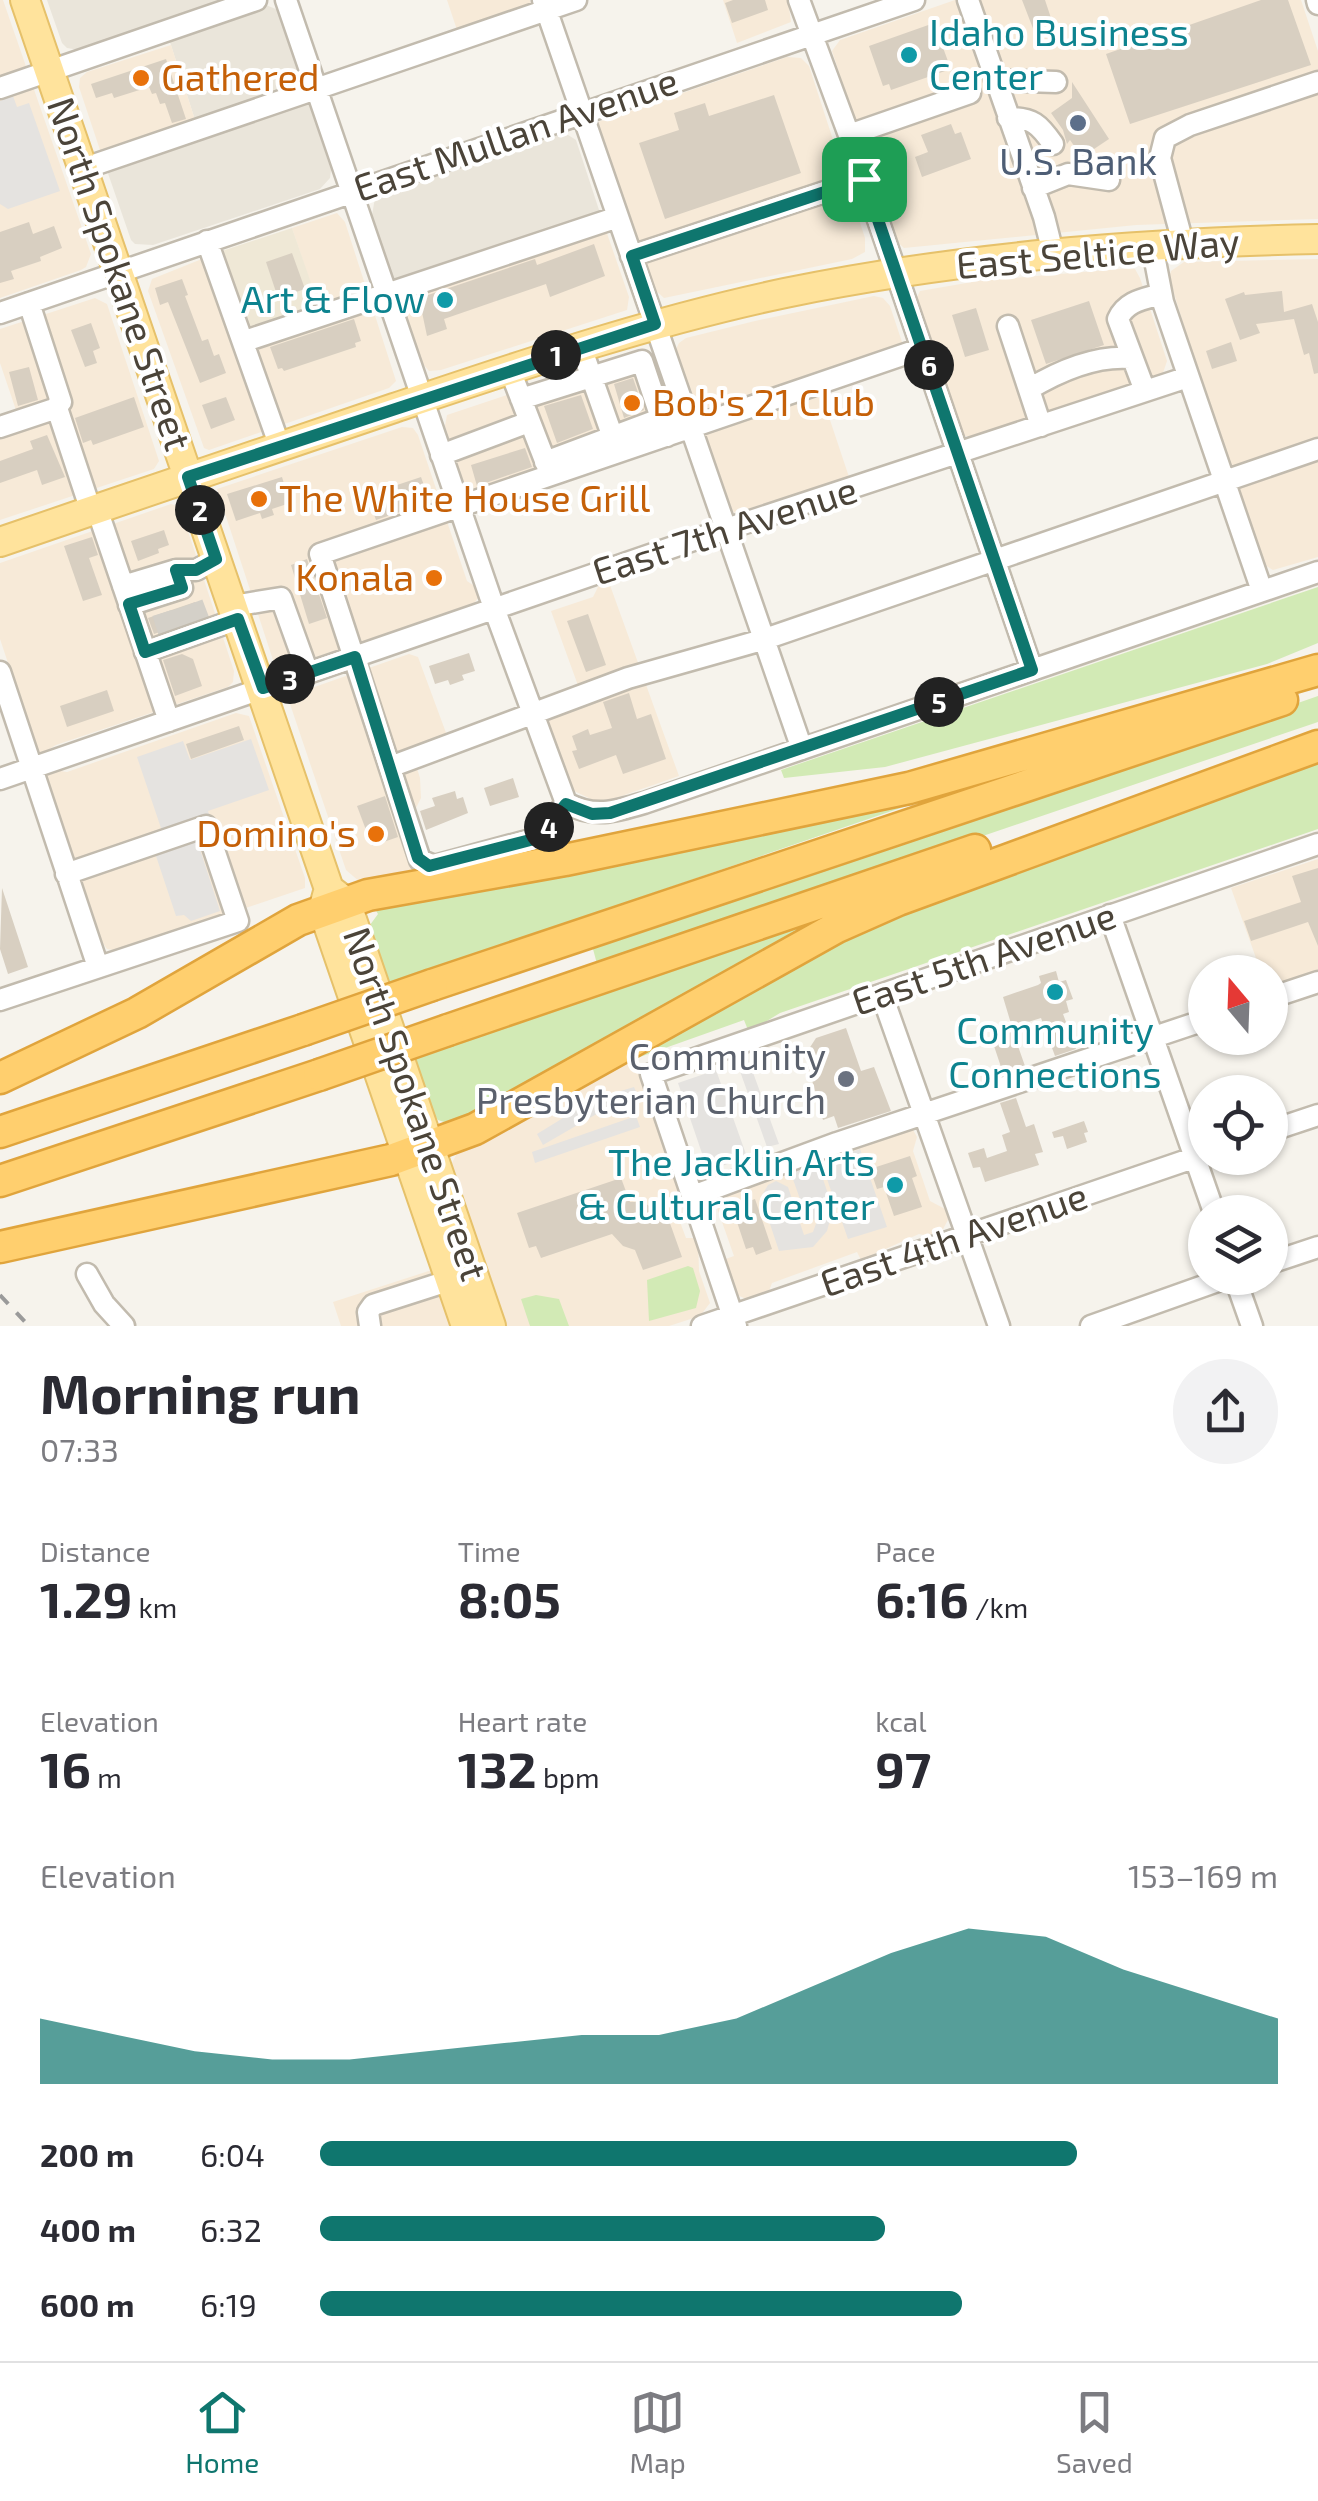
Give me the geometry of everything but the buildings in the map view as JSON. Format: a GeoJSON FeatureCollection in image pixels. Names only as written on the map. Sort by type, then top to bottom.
{"type":"FeatureCollection","features":[{"type":"Feature","properties":{"kind":"highway"},"geometry":{"type":"LineString","coordinates":[[0,1078],[136,1013],[333,900],[565,860],[909,788],[1318,670]]}},
{"type":"Feature","properties":{"kind":"highway"},"geometry":{"type":"LineString","coordinates":[[0,1132],[1318,688]]}},
{"type":"Feature","properties":{"kind":"highway"},"geometry":{"type":"LineString","coordinates":[[0,1181],[1318,733]]}},
{"type":"Feature","properties":{"kind":"highway"},"geometry":{"type":"LineString","coordinates":[[10,1245],[420,1151],[475,1129],[837,928],[898,900],[1318,746]]}},
{"type":"Feature","properties":{"kind":"main road","name":"North Spokane Street"},"geometry":{"type":"LineString","coordinates":[[25,0],[420,1151],[491,1326]]}},
{"type":"Feature","properties":{"kind":"main road","name":"East Seltice Way"},"geometry":{"type":"LineString","coordinates":[[0,542],[655,324],[784,294],[897,273],[1053,252],[1152,244],[1318,240]]}},
{"type":"Feature","properties":{"kind":"main road","name":"North Spokane Street"},"geometry":{"type":"LineString","coordinates":[[420,1151],[450,1280],[466,1326]]}},
{"type":"Feature","properties":{"kind":"street"},"geometry":{"type":"LineString","coordinates":[[0,88],[256,0]]}},
{"type":"Feature","properties":{"kind":"street"},"geometry":{"type":"LineString","coordinates":[[286,0],[458,506],[566,804],[592,814],[610,813],[1318,572]]}},
{"type":"Feature","properties":{"kind":"street"},"geometry":{"type":"LineString","coordinates":[[82,169],[315,90],[544,5],[576,0]]}},
{"type":"Feature","properties":{"kind":"street"},"geometry":{"type":"LineString","coordinates":[[799,0],[850,135],[1032,670]]}},
{"type":"Feature","properties":{"kind":"street","name":"East Mullan Avenue"},"geometry":{"type":"LineString","coordinates":[[0,313],[914,0]]}},
{"type":"Feature","properties":{"kind":"street"},"geometry":{"type":"LineString","coordinates":[[968,0],[1053,252]]}},
{"type":"Feature","properties":{"kind":"street"},"geometry":{"type":"LineString","coordinates":[[544,5],[802,749]]}},
{"type":"Feature","properties":{"kind":"street"},"geometry":{"type":"LineString","coordinates":[[994,80],[1056,82]]}},
{"type":"Feature","properties":{"kind":"street"},"geometry":{"type":"LineString","coordinates":[[1184,243],[1160,158],[1165,138],[1190,125],[1318,82]]}},
{"type":"Feature","properties":{"kind":"street"},"geometry":{"type":"LineString","coordinates":[[850,135],[970,93]]}},
{"type":"Feature","properties":{"kind":"street"},"geometry":{"type":"LineString","coordinates":[[1008,118],[1038,122],[1068,174]]}},
{"type":"Feature","properties":{"kind":"street"},"geometry":{"type":"LineString","coordinates":[[1033,188],[1068,174],[1109,180]]}},
{"type":"Feature","properties":{"kind":"street"},"geometry":{"type":"LineString","coordinates":[[632,256],[864,179]]}},
{"type":"Feature","properties":{"kind":"street"},"geometry":{"type":"LineString","coordinates":[[245,341],[618,217]]}},
{"type":"Feature","properties":{"kind":"street"},"geometry":{"type":"LineString","coordinates":[[207,241],[280,447]]}},
{"type":"Feature","properties":{"kind":"street"},"geometry":{"type":"LineString","coordinates":[[1152,244],[1161,294],[1262,592]]}},
{"type":"Feature","properties":{"kind":"street"},"geometry":{"type":"LineString","coordinates":[[1145,392],[1119,326],[1122,310],[1161,294]]}},
{"type":"Feature","properties":{"kind":"street"},"geometry":{"type":"LineString","coordinates":[[0,427],[61,404],[29,303]]}},
{"type":"Feature","properties":{"kind":"street"},"geometry":{"type":"LineString","coordinates":[[1008,326],[1041,426]]}},
{"type":"Feature","properties":{"kind":"street"},"geometry":{"type":"LineString","coordinates":[[580,348],[616,445]]}},
{"type":"Feature","properties":{"kind":"street"},"geometry":{"type":"LineString","coordinates":[[566,804],[538,838],[441,864],[424,864],[415,850],[320,554],[688,419],[923,348]]}},
{"type":"Feature","properties":{"kind":"street"},"geometry":{"type":"LineString","coordinates":[[1028,388],[1098,360],[1130,358]]}},
{"type":"Feature","properties":{"kind":"street"},"geometry":{"type":"LineString","coordinates":[[521,400],[642,361],[664,428]]}},
{"type":"Feature","properties":{"kind":"street"},"geometry":{"type":"LineString","coordinates":[[510,370],[548,468]]}},
{"type":"Feature","properties":{"kind":"street","name":"East 7th Avenue"},"geometry":{"type":"LineString","coordinates":[[0,779],[725,529],[1188,377]]}},
{"type":"Feature","properties":{"kind":"street"},"geometry":{"type":"LineString","coordinates":[[57,408],[94,510],[160,598],[176,638],[168,721]]}},
{"type":"Feature","properties":{"kind":"street"},"geometry":{"type":"LineString","coordinates":[[441,455],[530,422]]}},
{"type":"Feature","properties":{"kind":"street"},"geometry":{"type":"LineString","coordinates":[[390,767],[628,678],[762,640],[1318,449]]}},
{"type":"Feature","properties":{"kind":"street"},"geometry":{"type":"LineString","coordinates":[[160,598],[216,559]]}},
{"type":"Feature","properties":{"kind":"street"},"geometry":{"type":"LineString","coordinates":[[176,638],[281,598],[308,673]]}},
{"type":"Feature","properties":{"kind":"street"},"geometry":{"type":"LineString","coordinates":[[0,672],[98,967]]}},
{"type":"Feature","properties":{"kind":"street"},"geometry":{"type":"LineString","coordinates":[[0,1000],[238,920],[206,826],[66,874]]}},
{"type":"Feature","properties":{"kind":"street","name":"East 5th Avenue"},"geometry":{"type":"LineString","coordinates":[[692,1196],[651,1074],[1318,844]]}},
{"type":"Feature","properties":{"kind":"street"},"geometry":{"type":"LineString","coordinates":[[1110,915],[1188,1123]]}},
{"type":"Feature","properties":{"kind":"street"},"geometry":{"type":"LineString","coordinates":[[1288,992],[1318,982]]}},
{"type":"Feature","properties":{"kind":"street"},"geometry":{"type":"LineString","coordinates":[[882,995],[999,1326]]}},
{"type":"Feature","properties":{"kind":"street"},"geometry":{"type":"LineString","coordinates":[[734,1321],[692,1196],[837,1143],[1188,1026]]}},
{"type":"Feature","properties":{"kind":"street"},"geometry":{"type":"LineString","coordinates":[[1288,1126],[1318,1115]]}},
{"type":"Feature","properties":{"kind":"street","name":"East 4th Avenue"},"geometry":{"type":"LineString","coordinates":[[702,1326],[734,1321],[1188,1160]]}},
{"type":"Feature","properties":{"kind":"street"},"geometry":{"type":"LineString","coordinates":[[1288,1257],[1318,1247]]}},
{"type":"Feature","properties":{"kind":"street"},"geometry":{"type":"LineString","coordinates":[[88,1274],[104,1304],[124,1326]]}},
{"type":"Feature","properties":{"kind":"street"},"geometry":{"type":"LineString","coordinates":[[370,1326],[368,1312],[374,1305],[450,1280]]}},
{"type":"Feature","properties":{"kind":"street"},"geometry":{"type":"LineString","coordinates":[[1091,1326],[1188,1292]]}},
{"type":"Feature","properties":{"kind":"street"},"geometry":{"type":"LineString","coordinates":[[1241,1295],[1252,1326]]}},
{"type":"Feature","properties":{"kind":"shaded area"},"geometry":{"type":"Polygon","coordinates":[[[0,0],[91,254],[81,270],[0,298],[0,0]]]}},
{"type":"Feature","properties":{"kind":"shaded area"},"geometry":{"type":"Polygon","coordinates":[[[47,0],[224,0],[79,50],[62,43],[47,0]]]}},
{"type":"Feature","properties":{"kind":"shaded area"},"geometry":{"type":"Polygon","coordinates":[[[447,0],[530,0],[533,12],[459,36],[447,0]]]}},
{"type":"Feature","properties":{"kind":"shaded area"},"geometry":{"type":"Polygon","coordinates":[[[723,0],[788,0],[791,22],[737,43],[723,0]]]}},
{"type":"Feature","properties":{"kind":"shaded area"},"geometry":{"type":"Polygon","coordinates":[[[955,0],[1301,0],[1318,51],[1318,219],[1136,225],[904,248],[894,239],[832,51],[840,40],[955,0]]]}},
{"type":"Feature","properties":{"kind":"shaded area"},"geometry":{"type":"Polygon","coordinates":[[[266,5],[278,10],[331,170],[330,178],[320,189],[153,245],[135,244],[102,156],[196,123],[169,39],[266,5]]]}},
{"type":"Feature","properties":{"kind":"shaded area"},"geometry":{"type":"Polygon","coordinates":[[[171,45],[196,123],[102,156],[79,87],[80,78],[87,72],[171,45]]]}},
{"type":"Feature","properties":{"kind":"shaded area"},"geometry":{"type":"Polygon","coordinates":[[[787,57],[801,58],[809,66],[865,238],[865,252],[852,259],[664,298],[654,289],[598,122],[787,57]]]}},
{"type":"Feature","properties":{"kind":"shaded area"},"geometry":{"type":"Polygon","coordinates":[[[13,96],[17,107],[29,103],[60,191],[8,209],[0,204],[0,101],[13,96]]]}},
{"type":"Feature","properties":{"kind":"shaded area"},"geometry":{"type":"Polygon","coordinates":[[[565,133],[576,140],[601,216],[396,286],[372,215],[375,198],[565,133]]]}},
{"type":"Feature","properties":{"kind":"shaded area"},"geometry":{"type":"Polygon","coordinates":[[[337,213],[345,222],[396,381],[389,388],[209,450],[204,448],[148,291],[152,279],[222,251],[249,330],[318,306],[292,228],[337,213]]]}},
{"type":"Feature","properties":{"kind":"shaded area"},"geometry":{"type":"Polygon","coordinates":[[[601,216],[629,297],[627,310],[429,371],[423,364],[396,286],[601,216]]]}},
{"type":"Feature","properties":{"kind":"shaded area"},"geometry":{"type":"Polygon","coordinates":[[[292,228],[319,306],[249,330],[222,251],[292,228]]]}},
{"type":"Feature","properties":{"kind":"shaded area"},"geometry":{"type":"Polygon","coordinates":[[[1318,259],[1318,557],[1273,570],[1265,565],[1205,395],[1169,277],[1184,262],[1318,259]]]}},
{"type":"Feature","properties":{"kind":"shaded area"},"geometry":{"type":"Polygon","coordinates":[[[1130,268],[1140,278],[1167,361],[1163,373],[964,436],[915,301],[920,291],[978,281],[1130,268]]]}},
{"type":"Feature","properties":{"kind":"shaded area"},"geometry":{"type":"Polygon","coordinates":[[[874,296],[883,298],[890,306],[908,360],[820,390],[849,477],[735,513],[727,506],[676,349],[679,343],[755,321],[874,296]]]}},
{"type":"Feature","properties":{"kind":"shaded area"},"geometry":{"type":"Polygon","coordinates":[[[95,298],[107,304],[159,461],[154,469],[0,520],[0,422],[18,416],[0,363],[0,329],[95,298]]]}},
{"type":"Feature","properties":{"kind":"shaded area"},"geometry":{"type":"Polygon","coordinates":[[[634,353],[673,429],[469,499],[445,426],[447,415],[634,353]]]}},
{"type":"Feature","properties":{"kind":"shaded area"},"geometry":{"type":"Polygon","coordinates":[[[402,427],[413,428],[418,435],[467,581],[476,587],[478,598],[473,605],[283,668],[273,660],[217,489],[402,427]]]}},
{"type":"Feature","properties":{"kind":"shaded area"},"geometry":{"type":"Polygon","coordinates":[[[171,504],[180,507],[234,671],[233,682],[228,687],[56,745],[39,755],[30,743],[32,735],[0,639],[0,563],[171,504]]]}},
{"type":"Feature","properties":{"kind":"shaded area"},"geometry":{"type":"Polygon","coordinates":[[[607,577],[679,776],[613,799],[595,801],[574,791],[567,781],[540,718],[584,702],[551,611],[593,597],[607,577]]]}},
{"type":"Feature","properties":{"kind":"shaded area"},"geometry":{"type":"Polygon","coordinates":[[[409,654],[418,657],[452,749],[415,762],[421,798],[411,818],[429,871],[360,882],[346,870],[290,704],[303,691],[409,654]]]}},
{"type":"Feature","properties":{"kind":"shaded area"},"geometry":{"type":"Polygon","coordinates":[[[236,713],[249,716],[305,878],[305,888],[119,951],[107,949],[43,781],[45,774],[54,770],[67,772],[236,713]]]}},
{"type":"Feature","properties":{"kind":"shaded area"},"geometry":{"type":"Polygon","coordinates":[[[251,739],[269,790],[208,811],[210,818],[163,834],[137,757],[183,741],[190,760],[251,739]]]}},
{"type":"Feature","properties":{"kind":"shaded area"},"geometry":{"type":"Polygon","coordinates":[[[196,837],[220,911],[191,921],[184,915],[176,916],[154,850],[196,837]]]}},
{"type":"Feature","properties":{"kind":"shaded area"},"geometry":{"type":"Polygon","coordinates":[[[1318,859],[1318,975],[1288,986],[1288,955],[1255,955],[1231,888],[1318,859]]]}},
{"type":"Feature","properties":{"kind":"shaded area"},"geometry":{"type":"Polygon","coordinates":[[[635,1052],[682,1190],[670,1195],[686,1238],[698,1238],[699,1271],[710,1303],[700,1316],[669,1326],[501,1326],[450,1167],[469,1142],[635,1052]]]}},
{"type":"Feature","properties":{"kind":"shaded area"},"geometry":{"type":"Polygon","coordinates":[[[747,1056],[779,1144],[767,1147],[736,1060],[747,1056]]]}},
{"type":"Feature","properties":{"kind":"shaded area"},"geometry":{"type":"Polygon","coordinates":[[[716,1070],[747,1157],[708,1171],[678,1083],[716,1070]]]}},
{"type":"Feature","properties":{"kind":"shaded area"},"geometry":{"type":"Polygon","coordinates":[[[634,1087],[639,1098],[600,1112],[543,1145],[537,1134],[594,1099],[634,1087]]]}},
{"type":"Feature","properties":{"kind":"shaded area"},"geometry":{"type":"Polygon","coordinates":[[[636,1116],[640,1127],[535,1163],[532,1152],[636,1116]]]}},
{"type":"Feature","properties":{"kind":"shaded area"},"geometry":{"type":"Polygon","coordinates":[[[912,1128],[917,1137],[913,1151],[930,1201],[950,1216],[941,1233],[932,1237],[919,1234],[861,1260],[857,1252],[772,1283],[769,1291],[746,1299],[735,1294],[723,1260],[734,1256],[715,1202],[704,1205],[702,1198],[912,1128]]]}},
{"type":"Feature","properties":{"kind":"shaded area"},"geometry":{"type":"Polygon","coordinates":[[[860,1149],[887,1227],[848,1239],[821,1162],[860,1149]]]}},
{"type":"Feature","properties":{"kind":"shaded area"},"geometry":{"type":"Polygon","coordinates":[[[816,1158],[833,1209],[827,1231],[813,1247],[779,1251],[761,1197],[768,1185],[776,1181],[788,1187],[804,1235],[813,1232],[817,1221],[806,1216],[789,1168],[816,1158]]]}},
{"type":"Feature","properties":{"kind":"shaded area"},"geometry":{"type":"Polygon","coordinates":[[[438,1268],[458,1326],[341,1326],[333,1302],[438,1268]]]}},
{"type":"Feature","properties":{"kind":"green space"},"geometry":{"type":"Polygon","coordinates":[[[1318,587],[1318,643],[1267,664],[885,767],[784,778],[781,770],[1318,587]]]}},
{"type":"Feature","properties":{"kind":"green space"},"geometry":{"type":"Polygon","coordinates":[[[1318,696],[1318,722],[597,964],[593,949],[1318,696]]]}},
{"type":"Feature","properties":{"kind":"green space"},"geometry":{"type":"Polygon","coordinates":[[[1318,760],[1318,829],[780,1013],[752,1030],[748,1030],[744,1020],[637,1058],[635,1052],[857,926],[1318,760]]]}},
{"type":"Feature","properties":{"kind":"green space"},"geometry":{"type":"Polygon","coordinates":[[[950,791],[388,984],[370,925],[378,914],[375,909],[382,905],[950,791]]]}},
{"type":"Feature","properties":{"kind":"green space"},"geometry":{"type":"Polygon","coordinates":[[[894,892],[529,1091],[450,1124],[438,1120],[433,1113],[414,1058],[894,892]]]}},
{"type":"Feature","properties":{"kind":"green space"},"geometry":{"type":"Polygon","coordinates":[[[688,1266],[693,1268],[700,1291],[696,1308],[649,1321],[647,1280],[688,1266]]]}},
{"type":"Feature","properties":{"kind":"green space"},"geometry":{"type":"Polygon","coordinates":[[[536,1295],[559,1299],[569,1326],[530,1326],[521,1299],[536,1295]]]}},
{"type":"Feature","properties":{"kind":"tunnel"},"geometry":{"type":"LineString","coordinates":[[193,603],[201,624]]}},
{"type":"Feature","properties":{"kind":"tunnel"},"geometry":{"type":"LineString","coordinates":[[179,608],[186,629]]}},
{"type":"Feature","properties":{"kind":"tunnel"},"geometry":{"type":"LineString","coordinates":[[162,613],[169,635]]}},
{"type":"Feature","properties":{"kind":"railway"},"geometry":{"type":"LineString","coordinates":[[0,1295],[29,1326]]}},
{"type":"Feature","properties":{"kind":"place","name":"Idaho Business Center"},"geometry":{"type":"Point","coordinates":[909,55]}},
{"type":"Feature","properties":{"kind":"place","name":"Gathered"},"geometry":{"type":"Point","coordinates":[141,78]}},
{"type":"Feature","properties":{"kind":"place","name":"U.S. Bank"},"geometry":{"type":"Point","coordinates":[1078,123]}},
{"type":"Feature","properties":{"kind":"place","name":"Art & Flow"},"geometry":{"type":"Point","coordinates":[445,300]}},
{"type":"Feature","properties":{"kind":"place","name":"Bob's 21 Club"},"geometry":{"type":"Point","coordinates":[632,403]}},
{"type":"Feature","properties":{"kind":"place","name":"The White House Grill"},"geometry":{"type":"Point","coordinates":[259,499]}},
{"type":"Feature","properties":{"kind":"place","name":"Konala"},"geometry":{"type":"Point","coordinates":[434,578]}},
{"type":"Feature","properties":{"kind":"place","name":"Domino's"},"geometry":{"type":"Point","coordinates":[376,834]}},
{"type":"Feature","properties":{"kind":"place","name":"Community Connections"},"geometry":{"type":"Point","coordinates":[1055,992]}},
{"type":"Feature","properties":{"kind":"place","name":"Community Presbyterian Church"},"geometry":{"type":"Point","coordinates":[846,1079]}},
{"type":"Feature","properties":{"kind":"place","name":"The Jacklin Arts & Cultural Center"},"geometry":{"type":"Point","coordinates":[895,1185]}},
{"type":"Feature","properties":{"kind":"route"},"geometry":{"type":"LineString","coordinates":[[864,179],[1032,670],[610,813],[592,814],[566,804],[538,838],[429,866],[418,858],[355,657],[263,688],[238,619],[145,652],[129,604],[182,588],[176,570],[196,570],[216,559],[188,477],[655,324],[632,256],[864,179]]}}]}
